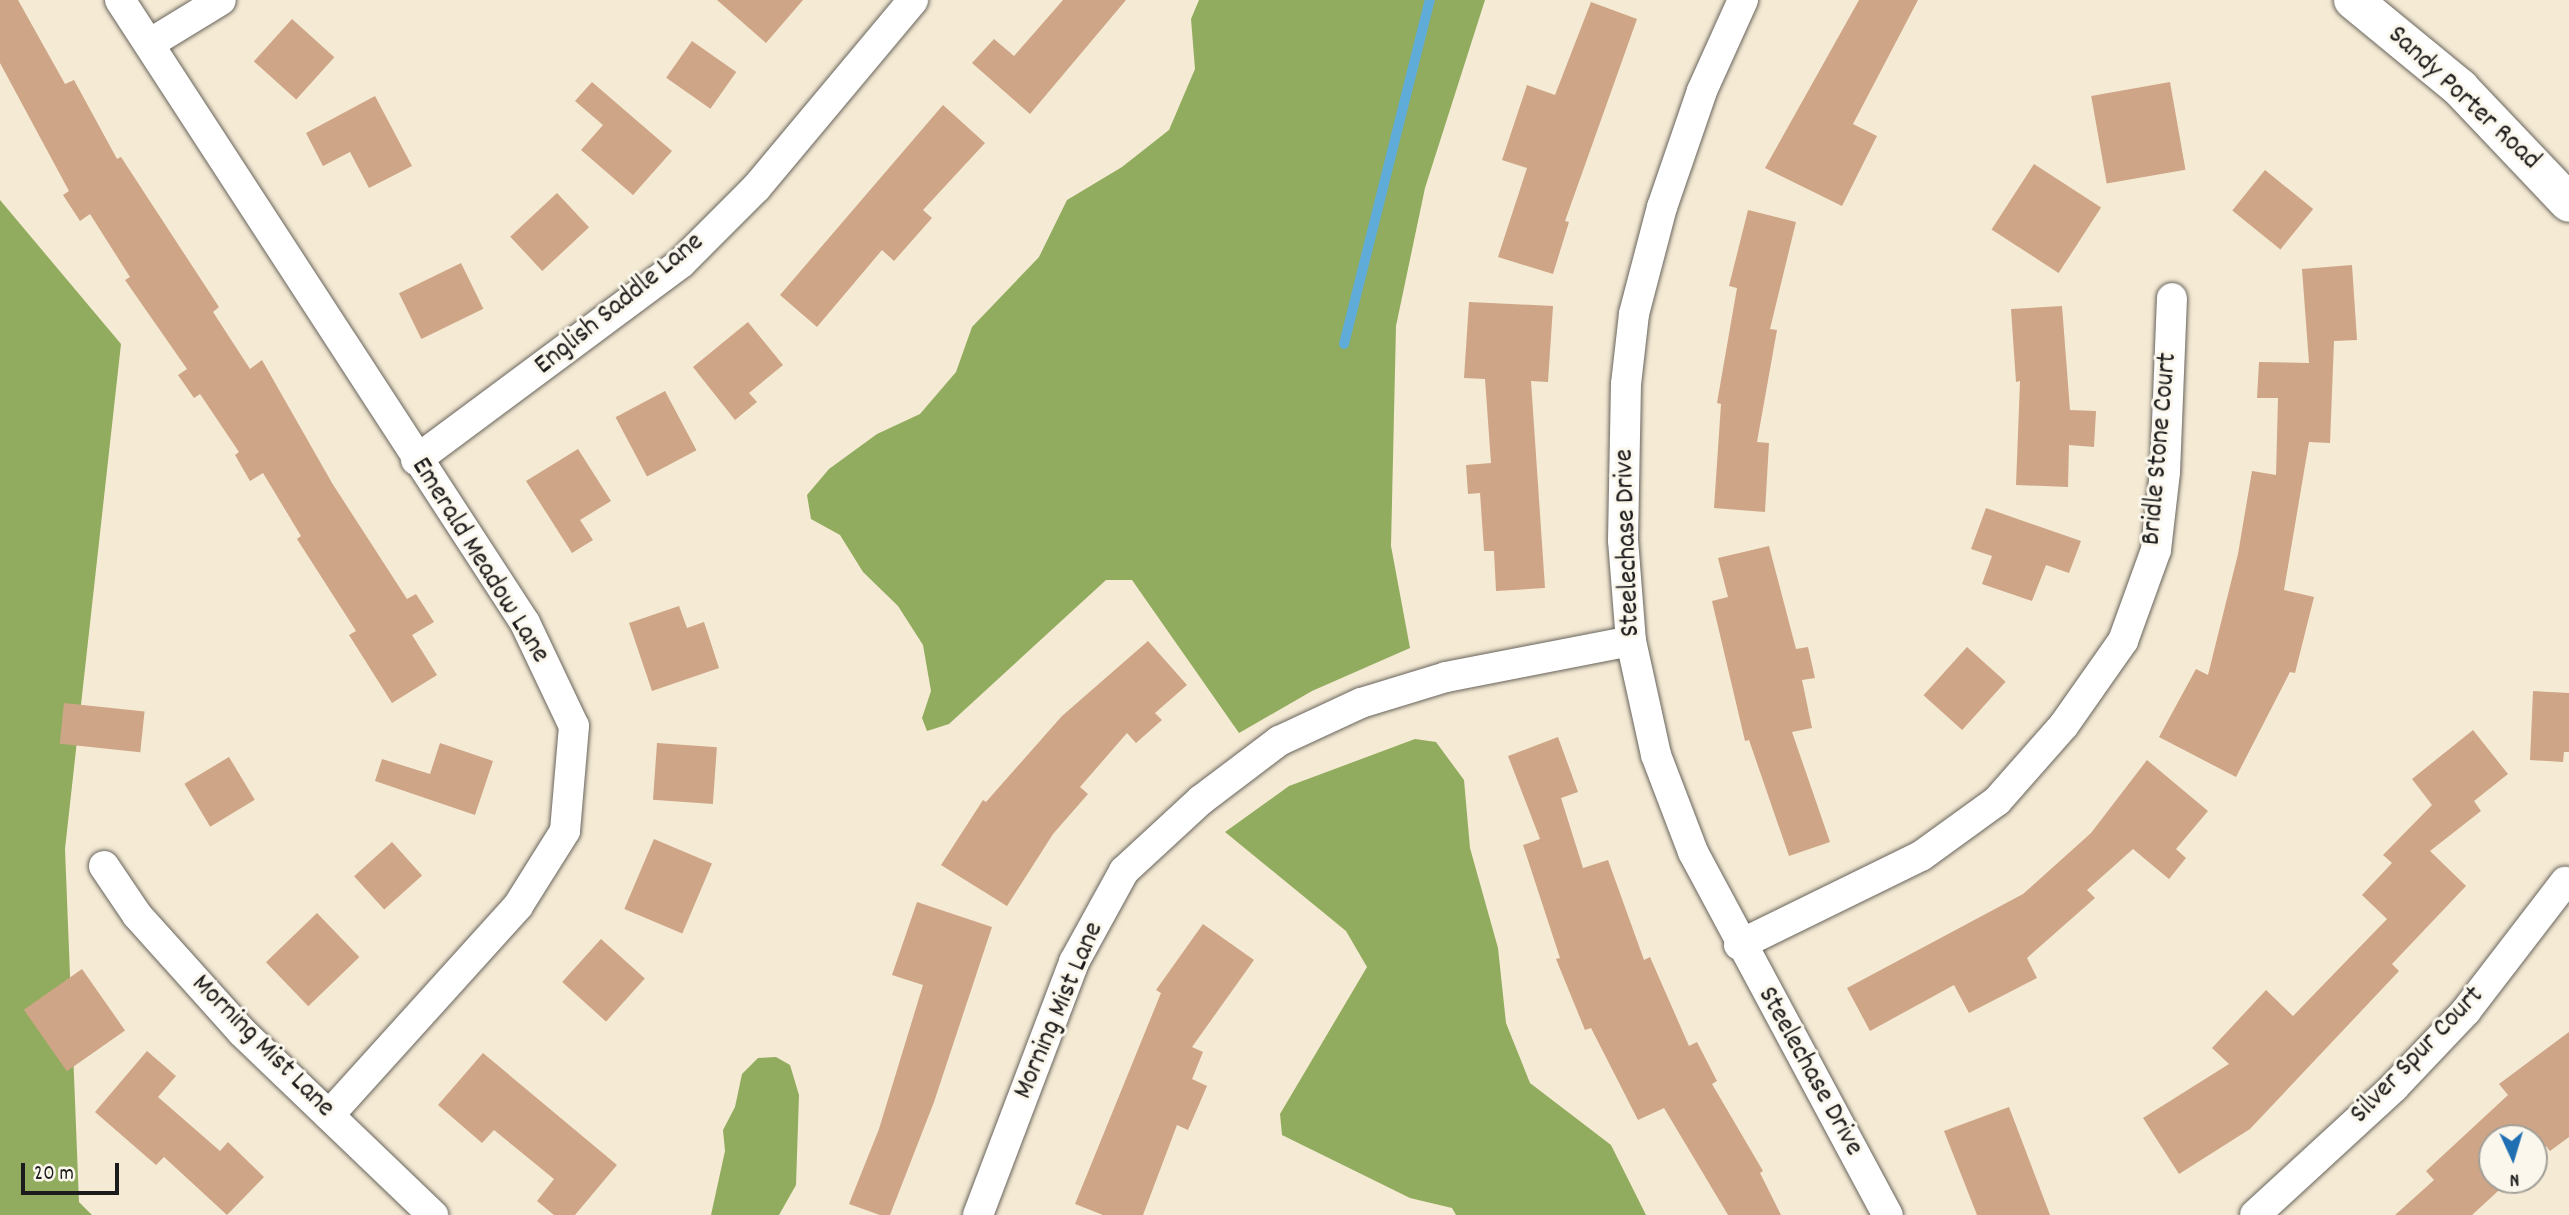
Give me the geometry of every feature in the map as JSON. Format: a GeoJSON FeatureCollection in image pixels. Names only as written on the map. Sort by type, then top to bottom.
{"type":"FeatureCollection","features":[{"type":"Feature","properties":{"kind":"street","name":"Emerald Meadow Lane"},"geometry":{"type":"LineString","coordinates":[[120,0],[416,460],[525,623],[574,726],[565,831],[518,906],[493,937],[329,1115]]}},
{"type":"Feature","properties":{"kind":"street"},"geometry":{"type":"LineString","coordinates":[[149,44],[221,0]]}},
{"type":"Feature","properties":{"kind":"street","name":"English Saddle Lane"},"geometry":{"type":"LineString","coordinates":[[416,460],[681,263],[756,188],[913,0]]}},
{"type":"Feature","properties":{"kind":"street","name":"Steelechase Drive"},"geometry":{"type":"LineString","coordinates":[[1743,0],[1697,104],[1662,207],[1634,314],[1626,384],[1623,540],[1631,641],[1656,755],[1693,852],[1739,945],[1888,1215]]}},
{"type":"Feature","properties":{"kind":"street","name":"Sandy Porter Road"},"geometry":{"type":"LineString","coordinates":[[2353,0],[2460,88],[2569,203]]}},
{"type":"Feature","properties":{"kind":"street","name":"Bridle Stone Court"},"geometry":{"type":"LineString","coordinates":[[1739,945],[1921,856],[1997,801],[2064,726],[2123,641],[2156,550],[2165,472],[2172,298]]}},
{"type":"Feature","properties":{"kind":"street","name":"Morning Mist Lane"},"geometry":{"type":"LineString","coordinates":[[978,1215],[1074,962],[1124,871],[1201,800],[1279,741],[1361,703],[1446,677],[1631,641]]}},
{"type":"Feature","properties":{"kind":"street","name":"Morning Mist Lane"},"geometry":{"type":"LineString","coordinates":[[104,866],[163,944],[242,1032],[433,1215]]}},
{"type":"Feature","properties":{"kind":"street","name":"Silver Spur Court"},"geometry":{"type":"LineString","coordinates":[[2255,1215],[2394,1087],[2466,1011],[2565,882]]}},
{"type":"Feature","properties":{"kind":"green space"},"geometry":{"type":"Polygon","coordinates":[[[1199,0],[1485,0],[1425,188],[1396,326],[1391,546],[1410,648],[1312,691],[1239,733],[1132,580],[1106,580],[949,724],[927,731],[922,718],[931,691],[923,645],[898,606],[863,572],[840,535],[811,519],[807,495],[829,469],[877,434],[920,414],[956,372],[972,327],[1039,257],[1067,200],[1122,167],[1169,130],[1195,69],[1191,19],[1199,0]]]}},
{"type":"Feature","properties":{"kind":"green space"},"geometry":{"type":"Polygon","coordinates":[[[0,200],[121,344],[65,849],[79,1202],[92,1215],[0,1215],[0,200]]]}},
{"type":"Feature","properties":{"kind":"green space"},"geometry":{"type":"Polygon","coordinates":[[[1415,739],[1436,742],[1464,780],[1470,848],[1498,948],[1506,1023],[1530,1083],[1611,1145],[1646,1215],[1456,1215],[1452,1208],[1410,1198],[1282,1135],[1280,1114],[1367,967],[1346,931],[1225,832],[1289,786],[1415,739]]]}},
{"type":"Feature","properties":{"kind":"green space"},"geometry":{"type":"Polygon","coordinates":[[[776,1057],[790,1065],[799,1095],[796,1185],[779,1215],[711,1215],[725,1151],[723,1130],[735,1107],[742,1074],[758,1058],[776,1057]]]}},
{"type":"Feature","properties":{"kind":"building"},"geometry":{"type":"Polygon","coordinates":[[[0,0],[18,0],[65,84],[74,80],[117,159],[121,157],[219,307],[213,312],[250,369],[262,360],[332,483],[407,599],[416,594],[434,622],[412,635],[437,675],[392,703],[349,635],[356,631],[297,539],[301,536],[263,473],[250,481],[235,455],[239,452],[200,394],[194,398],[178,375],[187,369],[125,280],[130,277],[90,214],[80,221],[63,195],[69,191],[0,63],[0,0]]]}},
{"type":"Feature","properties":{"kind":"building"},"geometry":{"type":"Polygon","coordinates":[[[717,0],[803,0],[766,43],[717,0]]]}},
{"type":"Feature","properties":{"kind":"building"},"geometry":{"type":"Polygon","coordinates":[[[1063,0],[1126,0],[1030,114],[972,63],[994,39],[1014,56],[1063,0]]]}},
{"type":"Feature","properties":{"kind":"building"},"geometry":{"type":"Polygon","coordinates":[[[1859,0],[1918,0],[1853,124],[1877,136],[1842,206],[1765,168],[1859,0]]]}},
{"type":"Feature","properties":{"kind":"building"},"geometry":{"type":"Polygon","coordinates":[[[1591,2],[1637,19],[1565,221],[1569,222],[1553,274],[1498,257],[1527,168],[1502,160],[1527,85],[1555,95],[1591,2]]]}},
{"type":"Feature","properties":{"kind":"building"},"geometry":{"type":"Polygon","coordinates":[[[292,19],[334,57],[296,99],[254,61],[292,19]]]}},
{"type":"Feature","properties":{"kind":"building"},"geometry":{"type":"Polygon","coordinates":[[[692,41],[736,72],[710,109],[666,78],[692,41]]]}},
{"type":"Feature","properties":{"kind":"building"},"geometry":{"type":"Polygon","coordinates":[[[592,82],[672,151],[633,195],[581,150],[603,125],[575,101],[592,82]]]}},
{"type":"Feature","properties":{"kind":"building"},"geometry":{"type":"Polygon","coordinates":[[[2170,82],[2185,170],[2107,184],[2091,96],[2170,82]]]}},
{"type":"Feature","properties":{"kind":"building"},"geometry":{"type":"Polygon","coordinates":[[[375,96],[412,166],[369,188],[350,152],[323,166],[306,133],[375,96]]]}},
{"type":"Feature","properties":{"kind":"building"},"geometry":{"type":"Polygon","coordinates":[[[943,105],[985,143],[923,210],[932,218],[894,261],[882,250],[817,327],[780,295],[943,105]]]}},
{"type":"Feature","properties":{"kind":"building"},"geometry":{"type":"Polygon","coordinates":[[[2034,164],[2101,208],[2059,273],[1992,229],[2034,164]]]}},
{"type":"Feature","properties":{"kind":"building"},"geometry":{"type":"Polygon","coordinates":[[[2265,170],[2313,209],[2280,249],[2232,210],[2265,170]]]}},
{"type":"Feature","properties":{"kind":"building"},"geometry":{"type":"Polygon","coordinates":[[[557,193],[589,227],[542,271],[510,237],[557,193]]]}},
{"type":"Feature","properties":{"kind":"building"},"geometry":{"type":"Polygon","coordinates":[[[1748,210],[1796,222],[1770,329],[1777,330],[1757,442],[1769,443],[1765,512],[1714,508],[1721,404],[1717,403],[1737,288],[1729,286],[1748,210]]]}},
{"type":"Feature","properties":{"kind":"building"},"geometry":{"type":"Polygon","coordinates":[[[461,263],[483,309],[421,339],[399,293],[461,263]]]}},
{"type":"Feature","properties":{"kind":"building"},"geometry":{"type":"Polygon","coordinates":[[[2352,265],[2357,340],[2334,341],[2330,443],[2309,442],[2284,590],[2314,597],[2295,673],[2290,672],[2236,777],[2159,737],[2196,669],[2208,675],[2238,554],[2252,471],[2276,475],[2278,398],[2257,398],[2259,362],[2309,363],[2302,269],[2352,265]]]}},
{"type":"Feature","properties":{"kind":"building"},"geometry":{"type":"Polygon","coordinates":[[[1469,302],[1553,306],[1548,382],[1531,381],[1545,588],[1496,591],[1494,551],[1484,551],[1480,493],[1468,494],[1466,465],[1491,463],[1485,379],[1464,378],[1469,302]]]}},
{"type":"Feature","properties":{"kind":"building"},"geometry":{"type":"Polygon","coordinates":[[[2062,306],[2070,410],[2096,411],[2094,447],[2069,445],[2068,487],[2016,485],[2020,381],[2016,382],[2011,309],[2062,306]]]}},
{"type":"Feature","properties":{"kind":"building"},"geometry":{"type":"Polygon","coordinates":[[[748,322],[783,365],[749,393],[757,402],[735,420],[693,367],[748,322]]]}},
{"type":"Feature","properties":{"kind":"building"},"geometry":{"type":"Polygon","coordinates":[[[665,391],[696,450],[647,476],[616,417],[665,391]]]}},
{"type":"Feature","properties":{"kind":"building"},"geometry":{"type":"Polygon","coordinates":[[[578,449],[611,501],[580,520],[593,540],[572,553],[526,481],[578,449]]]}},
{"type":"Feature","properties":{"kind":"building"},"geometry":{"type":"Polygon","coordinates":[[[1986,508],[2081,541],[2069,573],[2046,565],[2032,601],[1982,584],[1992,556],[1971,549],[1986,508]]]}},
{"type":"Feature","properties":{"kind":"building"},"geometry":{"type":"Polygon","coordinates":[[[1769,546],[1796,649],[1808,647],[1815,678],[1802,680],[1812,728],[1792,732],[1830,842],[1789,856],[1749,740],[1745,741],[1712,601],[1728,597],[1718,558],[1769,546]]]}},
{"type":"Feature","properties":{"kind":"building"},"geometry":{"type":"Polygon","coordinates":[[[679,606],[687,628],[704,622],[719,668],[652,691],[629,623],[679,606]]]}},
{"type":"Feature","properties":{"kind":"building"},"geometry":{"type":"Polygon","coordinates":[[[1148,641],[1187,685],[1155,713],[1162,720],[1136,743],[1127,733],[1080,787],[1088,794],[1053,834],[1007,906],[941,865],[983,800],[986,802],[1062,716],[1148,641]]]}},
{"type":"Feature","properties":{"kind":"building"},"geometry":{"type":"Polygon","coordinates":[[[1967,647],[2006,682],[1962,730],[1924,695],[1967,647]]]}},
{"type":"Feature","properties":{"kind":"building"},"geometry":{"type":"Polygon","coordinates":[[[2533,691],[2569,693],[2569,752],[2564,752],[2563,762],[2530,760],[2533,691]]]}},
{"type":"Feature","properties":{"kind":"building"},"geometry":{"type":"Polygon","coordinates":[[[64,703],[145,711],[140,752],[60,744],[64,703]]]}},
{"type":"Feature","properties":{"kind":"building"},"geometry":{"type":"Polygon","coordinates":[[[2473,730],[2508,774],[2474,801],[2481,811],[2430,851],[2466,886],[2392,964],[2399,971],[2250,1129],[2179,1174],[2143,1118],[2229,1064],[2212,1048],[2266,990],[2293,1016],[2387,919],[2362,895],[2392,863],[2383,855],[2432,805],[2412,779],[2473,730]]]}},
{"type":"Feature","properties":{"kind":"building"},"geometry":{"type":"Polygon","coordinates":[[[1558,737],[1578,792],[1561,798],[1583,868],[1608,860],[1644,960],[1650,957],[1689,1046],[1697,1042],[1717,1081],[1712,1084],[1763,1171],[1760,1173],[1781,1215],[1728,1215],[1664,1108],[1638,1120],[1591,1028],[1585,1030],[1556,959],[1560,958],[1523,845],[1540,839],[1508,756],[1558,737]]]}},
{"type":"Feature","properties":{"kind":"building"},"geometry":{"type":"Polygon","coordinates":[[[440,743],[493,761],[475,815],[375,781],[382,759],[430,774],[440,743]]]}},
{"type":"Feature","properties":{"kind":"building"},"geometry":{"type":"Polygon","coordinates":[[[657,743],[717,747],[713,804],[653,800],[657,743]]]}},
{"type":"Feature","properties":{"kind":"building"},"geometry":{"type":"Polygon","coordinates":[[[229,757],[255,800],[210,827],[184,784],[229,757]]]}},
{"type":"Feature","properties":{"kind":"building"},"geometry":{"type":"Polygon","coordinates":[[[2147,760],[2208,811],[2176,849],[2186,858],[2169,879],[2133,849],[2087,890],[2095,898],[2027,958],[2037,978],[1969,1013],[1954,985],[1870,1031],[1847,988],[2023,894],[2091,833],[2147,760]]]}},
{"type":"Feature","properties":{"kind":"building"},"geometry":{"type":"Polygon","coordinates":[[[654,839],[712,864],[682,934],[624,909],[654,839]]]}},
{"type":"Feature","properties":{"kind":"building"},"geometry":{"type":"Polygon","coordinates":[[[392,842],[422,875],[384,910],[354,876],[392,842]]]}},
{"type":"Feature","properties":{"kind":"building"},"geometry":{"type":"Polygon","coordinates":[[[917,902],[992,927],[934,1102],[890,1215],[880,1215],[849,1204],[879,1129],[923,985],[892,975],[917,902]]]}},
{"type":"Feature","properties":{"kind":"building"},"geometry":{"type":"Polygon","coordinates":[[[317,913],[359,957],[308,1006],[266,962],[317,913]]]}},
{"type":"Feature","properties":{"kind":"building"},"geometry":{"type":"Polygon","coordinates":[[[1203,924],[1254,960],[1192,1047],[1203,1052],[1192,1079],[1207,1086],[1188,1130],[1177,1125],[1143,1215],[1103,1215],[1075,1204],[1161,993],[1156,990],[1203,924]]]}},
{"type":"Feature","properties":{"kind":"building"},"geometry":{"type":"Polygon","coordinates":[[[601,939],[645,978],[606,1022],[562,982],[601,939]]]}},
{"type":"Feature","properties":{"kind":"building"},"geometry":{"type":"Polygon","coordinates":[[[82,969],[125,1030],[67,1071],[24,1010],[82,969]]]}},
{"type":"Feature","properties":{"kind":"building"},"geometry":{"type":"Polygon","coordinates":[[[2569,1032],[2569,1137],[2550,1151],[2548,1124],[2478,1124],[2478,1194],[2495,1194],[2472,1215],[2395,1215],[2434,1180],[2426,1171],[2508,1095],[2499,1084],[2569,1032]]]}},
{"type":"Feature","properties":{"kind":"building"},"geometry":{"type":"Polygon","coordinates":[[[147,1051],[176,1076],[158,1097],[220,1151],[228,1142],[264,1177],[227,1215],[164,1157],[156,1165],[95,1112],[147,1051]]]}},
{"type":"Feature","properties":{"kind":"building"},"geometry":{"type":"Polygon","coordinates":[[[483,1053],[617,1165],[575,1215],[554,1215],[537,1201],[554,1179],[494,1130],[482,1143],[438,1105],[483,1053]]]}},
{"type":"Feature","properties":{"kind":"building"},"geometry":{"type":"Polygon","coordinates":[[[2009,1107],[2050,1215],[1977,1215],[1944,1131],[2009,1107]]]}},
{"type":"Feature","properties":{"kind":"waterway"},"geometry":{"type":"LineString","coordinates":[[1344,344],[1430,0]]}}]}
